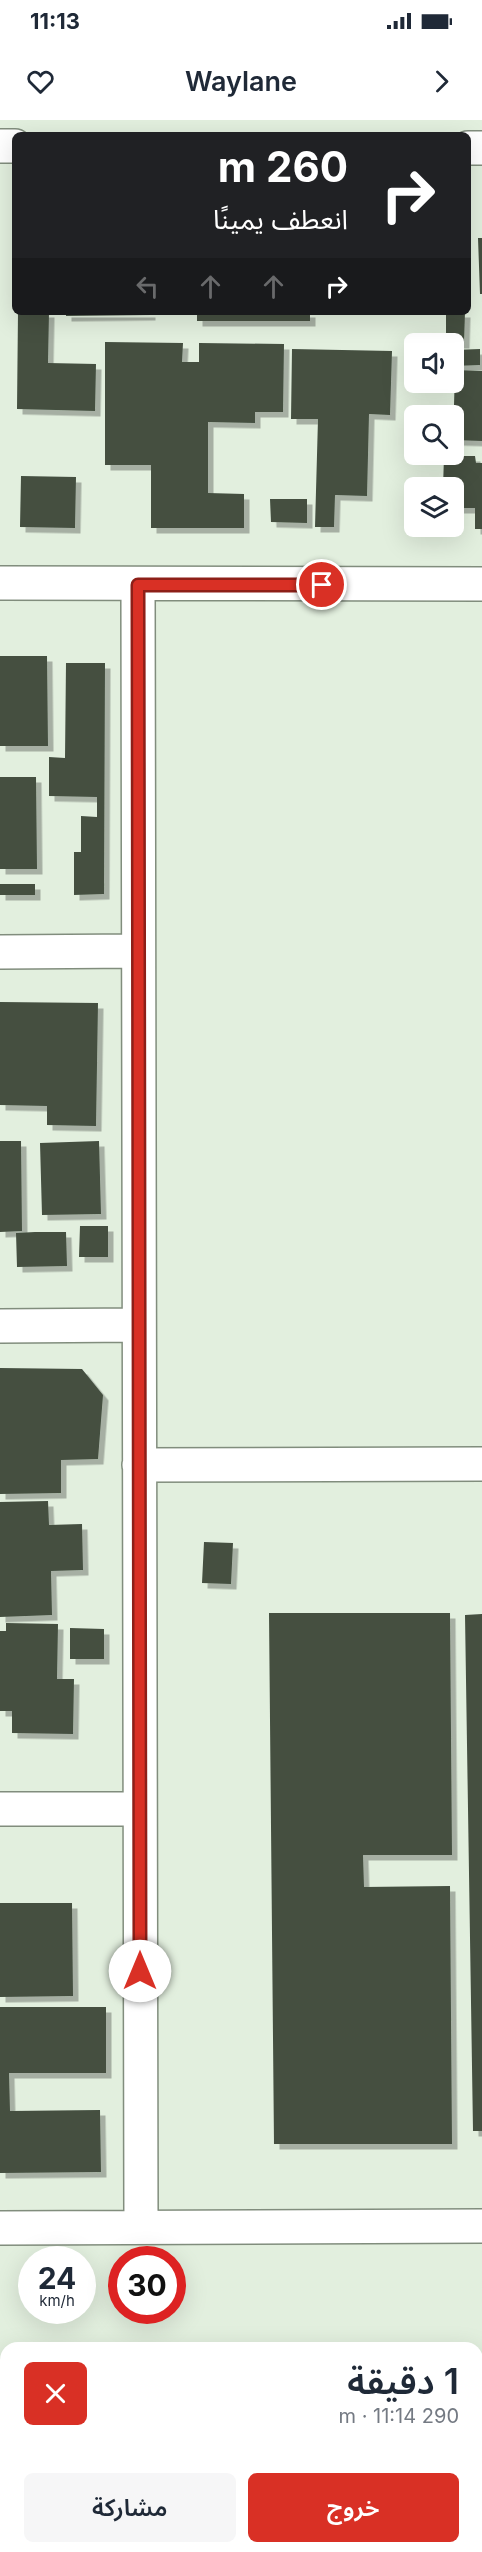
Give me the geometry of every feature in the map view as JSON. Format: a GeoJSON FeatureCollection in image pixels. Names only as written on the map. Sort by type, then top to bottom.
{"type":"FeatureCollection","features":[{"type":"Feature","properties":{"kind":"street"},"geometry":{"type":"LineString","coordinates":[[0,583],[482,584]]}},
{"type":"Feature","properties":{"kind":"street"},"geometry":{"type":"LineString","coordinates":[[138,585],[141,2227]]}},
{"type":"Feature","properties":{"kind":"street"},"geometry":{"type":"LineString","coordinates":[[0,952],[138,951]]}},
{"type":"Feature","properties":{"kind":"street"},"geometry":{"type":"LineString","coordinates":[[0,1326],[139,1325]]}},
{"type":"Feature","properties":{"kind":"street"},"geometry":{"type":"LineString","coordinates":[[139,1465],[482,1464]]}},
{"type":"Feature","properties":{"kind":"street"},"geometry":{"type":"LineString","coordinates":[[0,1809],[139,1809]]}},
{"type":"Feature","properties":{"kind":"street"},"geometry":{"type":"LineString","coordinates":[[0,2228],[482,2226]]}},
{"type":"Feature","properties":{"kind":"building"},"geometry":{"type":"Polygon","coordinates":[[[478,238],[482,238],[482,294],[480,294],[478,238]]]}},
{"type":"Feature","properties":{"kind":"building"},"geometry":{"type":"Polygon","coordinates":[[[18,315],[49,315],[48,363],[96,364],[95,411],[17,409],[18,315]]]}},
{"type":"Feature","properties":{"kind":"building"},"geometry":{"type":"Polygon","coordinates":[[[66,315],[150,315],[66,316],[66,315]]]}},
{"type":"Feature","properties":{"kind":"building"},"geometry":{"type":"Polygon","coordinates":[[[197,315],[310,315],[310,321],[197,321],[197,315]]]}},
{"type":"Feature","properties":{"kind":"building"},"geometry":{"type":"Polygon","coordinates":[[[446,315],[465,315],[464,343],[464,333],[446,333],[446,315]]]}},
{"type":"Feature","properties":{"kind":"building"},"geometry":{"type":"Polygon","coordinates":[[[105,342],[183,343],[182,362],[199,362],[199,343],[284,344],[283,412],[255,412],[255,423],[208,422],[208,493],[244,494],[244,528],[151,528],[151,465],[105,465],[105,342]]]}},
{"type":"Feature","properties":{"kind":"building"},"geometry":{"type":"Polygon","coordinates":[[[292,349],[392,351],[390,415],[369,414],[367,496],[335,495],[334,527],[315,527],[318,419],[291,419],[292,349]]]}},
{"type":"Feature","properties":{"kind":"building"},"geometry":{"type":"Polygon","coordinates":[[[480,349],[480,365],[464,366],[464,350],[480,349]]]}},
{"type":"Feature","properties":{"kind":"building"},"geometry":{"type":"Polygon","coordinates":[[[464,370],[482,371],[482,441],[464,440],[464,405],[454,405],[454,393],[464,393],[464,370]]]}},
{"type":"Feature","properties":{"kind":"building"},"geometry":{"type":"Polygon","coordinates":[[[464,456],[475,456],[476,463],[482,463],[482,529],[475,529],[475,508],[464,508],[464,477],[443,477],[444,465],[464,465],[464,456]]]}},
{"type":"Feature","properties":{"kind":"building"},"geometry":{"type":"Polygon","coordinates":[[[21,476],[76,477],[75,528],[20,527],[21,476]]]}},
{"type":"Feature","properties":{"kind":"building"},"geometry":{"type":"Polygon","coordinates":[[[270,499],[307,499],[307,523],[271,522],[270,499]]]}},
{"type":"Feature","properties":{"kind":"building"},"geometry":{"type":"Polygon","coordinates":[[[0,656],[47,656],[48,746],[0,746],[0,656]]]}},
{"type":"Feature","properties":{"kind":"building"},"geometry":{"type":"Polygon","coordinates":[[[66,663],[105,663],[104,894],[74,895],[74,852],[81,852],[81,816],[97,817],[97,797],[49,796],[49,757],[65,758],[66,663]]]}},
{"type":"Feature","properties":{"kind":"building"},"geometry":{"type":"Polygon","coordinates":[[[0,777],[36,777],[37,869],[0,869],[0,777]]]}},
{"type":"Feature","properties":{"kind":"building"},"geometry":{"type":"Polygon","coordinates":[[[0,884],[35,884],[35,895],[0,895],[0,884]]]}},
{"type":"Feature","properties":{"kind":"building"},"geometry":{"type":"Polygon","coordinates":[[[0,1002],[98,1003],[96,1126],[47,1125],[47,1106],[0,1105],[0,1002]]]}},
{"type":"Feature","properties":{"kind":"building"},"geometry":{"type":"Polygon","coordinates":[[[0,1141],[21,1141],[22,1231],[0,1232],[0,1141]]]}},
{"type":"Feature","properties":{"kind":"building"},"geometry":{"type":"Polygon","coordinates":[[[99,1141],[101,1214],[42,1215],[40,1143],[99,1141]]]}},
{"type":"Feature","properties":{"kind":"building"},"geometry":{"type":"Polygon","coordinates":[[[80,1226],[108,1226],[108,1257],[79,1257],[80,1226]]]}},
{"type":"Feature","properties":{"kind":"building"},"geometry":{"type":"Polygon","coordinates":[[[66,1232],[67,1266],[17,1267],[16,1233],[66,1232]]]}},
{"type":"Feature","properties":{"kind":"building"},"geometry":{"type":"Polygon","coordinates":[[[0,1368],[82,1369],[103,1395],[98,1459],[61,1460],[61,1493],[0,1494],[0,1368]]]}},
{"type":"Feature","properties":{"kind":"building"},"geometry":{"type":"Polygon","coordinates":[[[48,1501],[49,1525],[82,1524],[83,1570],[51,1571],[52,1615],[0,1617],[0,1502],[48,1501]]]}},
{"type":"Feature","properties":{"kind":"building"},"geometry":{"type":"Polygon","coordinates":[[[204,1542],[233,1543],[231,1584],[202,1583],[204,1542]]]}},
{"type":"Feature","properties":{"kind":"building"},"geometry":{"type":"Polygon","coordinates":[[[269,1613],[450,1613],[452,1855],[363,1855],[364,1887],[450,1886],[452,2144],[274,2144],[269,1613]]]}},
{"type":"Feature","properties":{"kind":"building"},"geometry":{"type":"Polygon","coordinates":[[[482,1614],[482,2131],[473,2131],[465,1615],[482,1614]]]}},
{"type":"Feature","properties":{"kind":"building"},"geometry":{"type":"Polygon","coordinates":[[[6,1623],[58,1624],[57,1679],[74,1679],[73,1734],[12,1733],[12,1711],[0,1711],[0,1631],[6,1631],[6,1623]]]}},
{"type":"Feature","properties":{"kind":"building"},"geometry":{"type":"Polygon","coordinates":[[[70,1628],[104,1629],[104,1659],[70,1659],[70,1628]]]}},
{"type":"Feature","properties":{"kind":"building"},"geometry":{"type":"Polygon","coordinates":[[[0,1903],[72,1903],[73,1996],[0,1997],[0,1903]]]}},
{"type":"Feature","properties":{"kind":"building"},"geometry":{"type":"Polygon","coordinates":[[[0,2007],[106,2007],[106,2073],[9,2073],[10,2111],[100,2110],[101,2172],[0,2173],[0,2007]]]}},
{"type":"Feature","properties":{"kind":"route"},"geometry":{"type":"LineString","coordinates":[[140,1971],[138,585],[322,585]]}}]}
